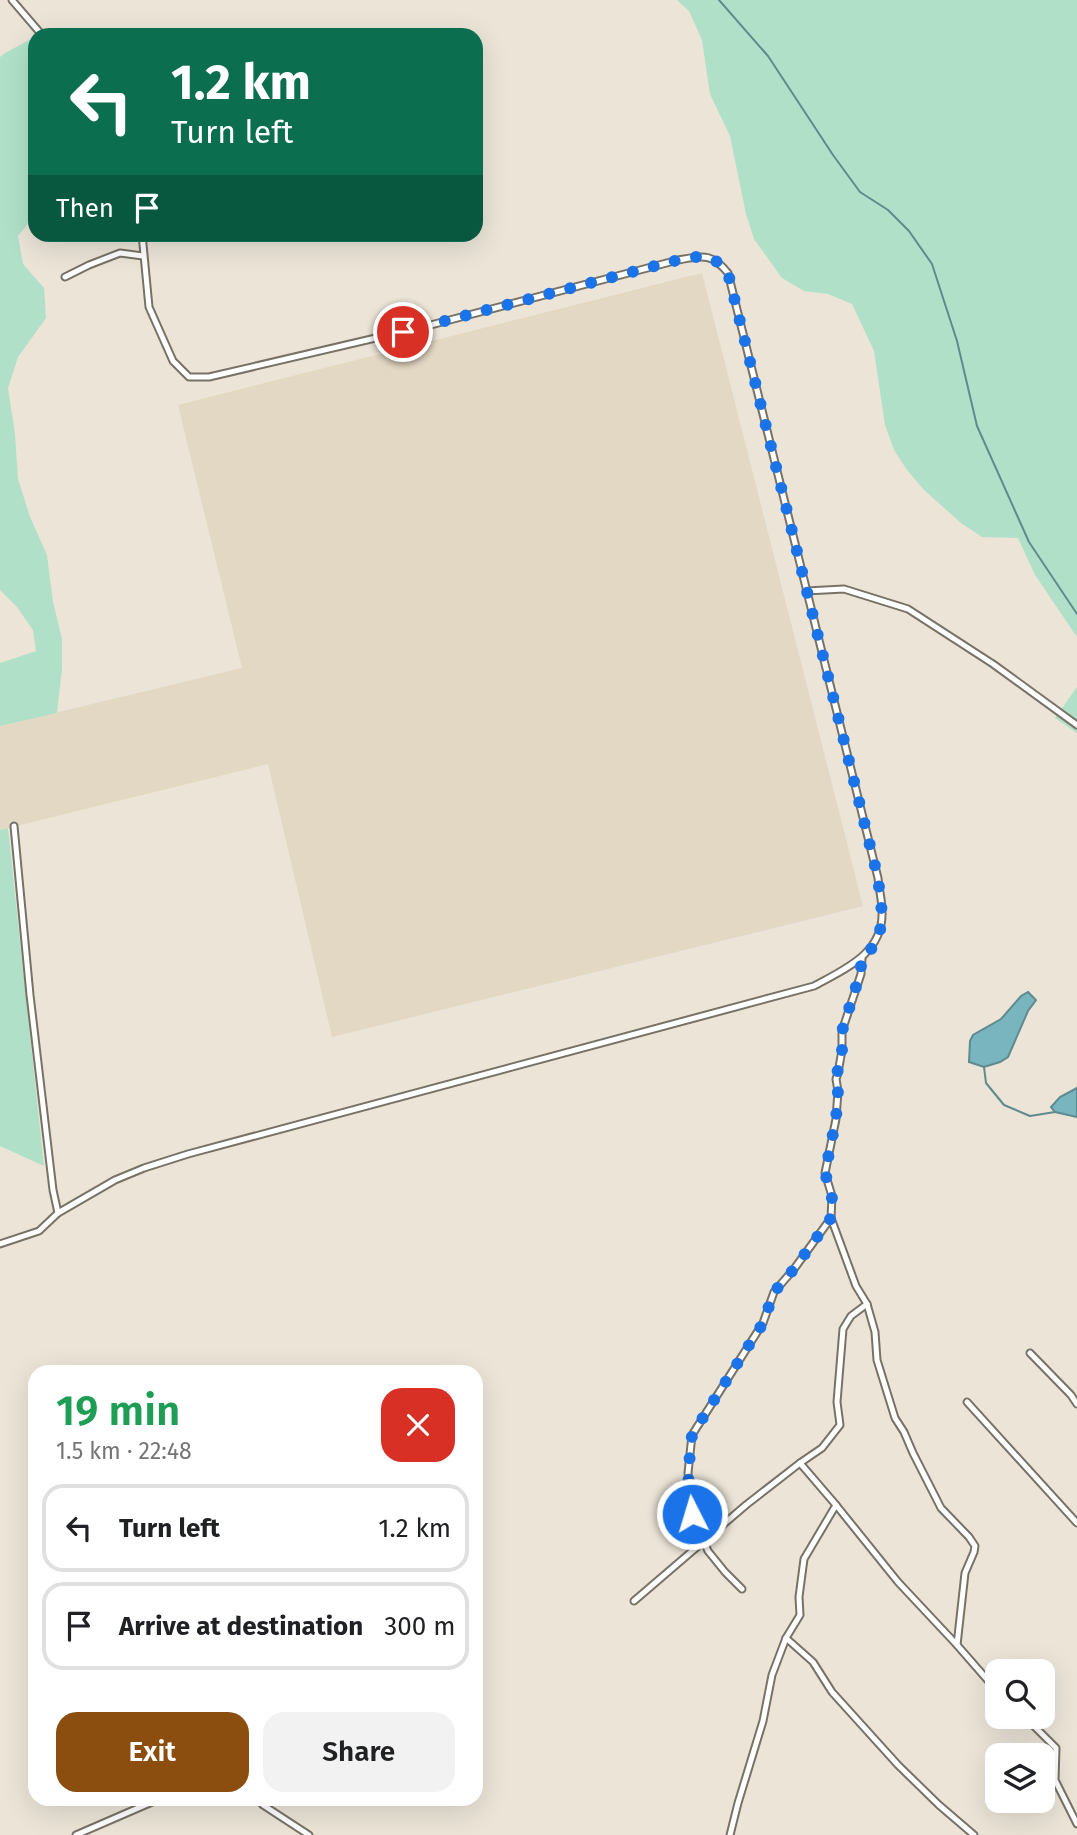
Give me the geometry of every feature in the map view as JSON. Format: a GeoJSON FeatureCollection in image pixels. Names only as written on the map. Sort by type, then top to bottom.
{"type":"FeatureCollection","features":[{"type":"Feature","properties":{"kind":"street"},"geometry":{"type":"LineString","coordinates":[[12,0],[36,28]]}},
{"type":"Feature","properties":{"kind":"street"},"geometry":{"type":"LineString","coordinates":[[0,1244],[39,1231],[58,1213],[115,1180],[144,1168],[814,985],[862,958],[874,946],[880,931],[882,913],[878,878],[728,273],[719,262],[702,256],[678,260],[427,326],[209,377],[189,377],[173,361],[149,307],[142,242]]}},
{"type":"Feature","properties":{"kind":"street"},"geometry":{"type":"LineString","coordinates":[[65,277],[120,253],[143,256]]}},
{"type":"Feature","properties":{"kind":"street"},"geometry":{"type":"LineString","coordinates":[[806,590],[844,589],[908,609],[993,664],[1077,725]]}},
{"type":"Feature","properties":{"kind":"street"},"geometry":{"type":"LineString","coordinates":[[14,826],[30,995],[58,1213]]}},
{"type":"Feature","properties":{"kind":"street"},"geometry":{"type":"LineString","coordinates":[[862,958],[860,974],[842,1031],[842,1050],[836,1079],[836,1119],[825,1173],[832,1196],[831,1218],[856,1286],[867,1304],[875,1332],[877,1360],[895,1418],[941,1508],[970,1537],[975,1546],[965,1573],[957,1645]]}},
{"type":"Feature","properties":{"kind":"street"},"geometry":{"type":"LineString","coordinates":[[742,1589],[708,1551],[692,1514],[688,1474],[692,1435],[763,1323],[774,1292],[831,1218]]}},
{"type":"Feature","properties":{"kind":"street"},"geometry":{"type":"LineString","coordinates":[[634,1601],[746,1505],[822,1448],[839,1425],[837,1402],[843,1329],[851,1316],[867,1304]]}},
{"type":"Feature","properties":{"kind":"street"},"geometry":{"type":"LineString","coordinates":[[1030,1353],[1077,1404]]}},
{"type":"Feature","properties":{"kind":"street"},"geometry":{"type":"LineString","coordinates":[[967,1402],[1077,1523]]}},
{"type":"Feature","properties":{"kind":"street"},"geometry":{"type":"LineString","coordinates":[[800,1463],[898,1582],[985,1677]]}},
{"type":"Feature","properties":{"kind":"street"},"geometry":{"type":"LineString","coordinates":[[730,1835],[763,1721],[772,1675],[786,1638],[800,1615],[799,1597],[804,1559],[836,1505]]}},
{"type":"Feature","properties":{"kind":"street"},"geometry":{"type":"LineString","coordinates":[[786,1638],[813,1662],[832,1692],[898,1765],[974,1835]]}},
{"type":"Feature","properties":{"kind":"street"},"geometry":{"type":"LineString","coordinates":[[1036,1729],[1056,1748],[1055,1780],[1077,1824]]}},
{"type":"Feature","properties":{"kind":"street"},"geometry":{"type":"LineString","coordinates":[[76,1835],[143,1806]]}},
{"type":"Feature","properties":{"kind":"street"},"geometry":{"type":"LineString","coordinates":[[265,1806],[309,1835]]}},
{"type":"Feature","properties":{"kind":"shaded area"},"geometry":{"type":"Polygon","coordinates":[[[702,273],[863,906],[332,1037],[268,764],[0,830],[0,726],[242,668],[178,405],[702,273]]]}},
{"type":"Feature","properties":{"kind":"green space"},"geometry":{"type":"Polygon","coordinates":[[[677,0],[1077,0],[1077,637],[1035,575],[1018,538],[982,537],[961,523],[924,490],[907,470],[894,450],[885,425],[874,351],[852,304],[828,294],[804,291],[782,278],[754,239],[746,214],[730,136],[710,94],[702,40],[689,11],[677,0]]]}},
{"type":"Feature","properties":{"kind":"green space"},"geometry":{"type":"Polygon","coordinates":[[[28,41],[28,224],[18,236],[23,264],[44,288],[46,318],[18,357],[8,388],[18,479],[30,517],[47,555],[53,602],[62,639],[62,669],[57,713],[0,726],[0,663],[36,651],[33,630],[17,607],[0,590],[0,57],[28,41]]]}},
{"type":"Feature","properties":{"kind":"green space"},"geometry":{"type":"Polygon","coordinates":[[[1077,687],[1077,733],[1055,718],[1077,687]]]}},
{"type":"Feature","properties":{"kind":"green space"},"geometry":{"type":"Polygon","coordinates":[[[8,828],[44,1166],[0,1146],[0,830],[8,828]]]}},
{"type":"Feature","properties":{"kind":"water"},"geometry":{"type":"Polygon","coordinates":[[[1028,992],[1036,1000],[1028,1011],[1008,1057],[984,1067],[969,1062],[973,1035],[1001,1019],[1021,996],[1028,992]]]}},
{"type":"Feature","properties":{"kind":"water"},"geometry":{"type":"Polygon","coordinates":[[[1077,1088],[1077,1117],[1055,1112],[1051,1107],[1060,1097],[1077,1088]]]}},
{"type":"Feature","properties":{"kind":"waterway"},"geometry":{"type":"LineString","coordinates":[[719,0],[768,56],[860,192],[888,210],[909,231],[932,264],[957,341],[977,426],[1029,542],[1077,614]]}},
{"type":"Feature","properties":{"kind":"waterway"},"geometry":{"type":"LineString","coordinates":[[984,1067],[986,1083],[1004,1105],[1030,1116],[1055,1112]]}},
{"type":"Feature","properties":{"kind":"route"},"geometry":{"type":"LineString","coordinates":[[403,332],[678,260],[702,256],[719,262],[728,273],[878,878],[882,913],[880,931],[874,946],[862,958],[860,974],[842,1031],[842,1050],[836,1077],[836,1119],[825,1173],[832,1196],[831,1218],[774,1292],[763,1323],[692,1435],[688,1474],[692,1514]]}}]}
